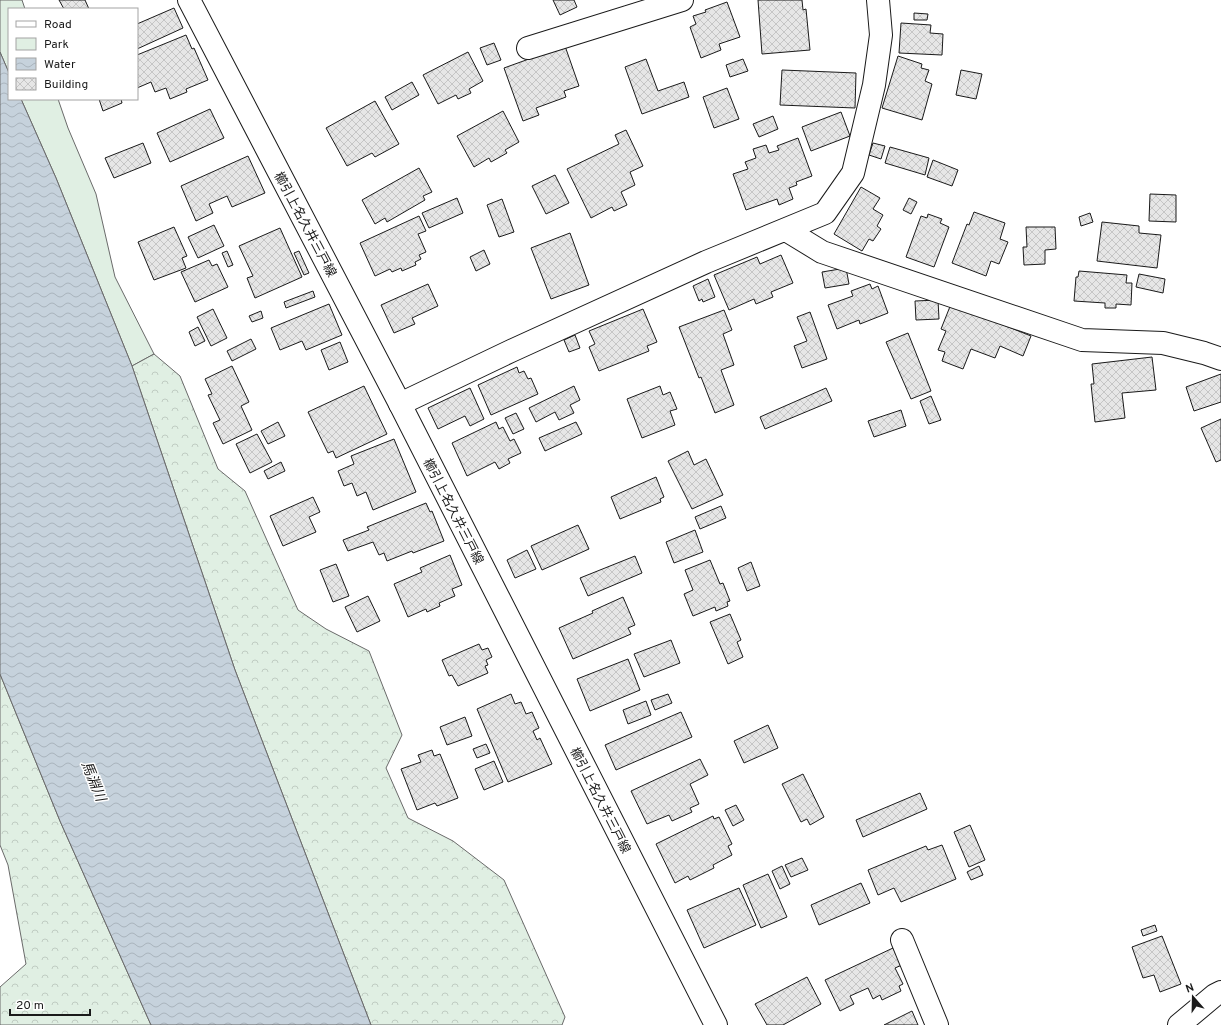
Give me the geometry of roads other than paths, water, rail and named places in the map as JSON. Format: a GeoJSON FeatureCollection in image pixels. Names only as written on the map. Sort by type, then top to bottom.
{"type":"FeatureCollection","features":[{"type":"Feature","properties":{"kind":"street","name":"櫛引上名久井三戸線"},"geometry":{"type":"LineString","coordinates":[[189,0],[400,404],[716,1025]]}},
{"type":"Feature","properties":{"kind":"street"},"geometry":{"type":"LineString","coordinates":[[528,48],[682,0]]}},
{"type":"Feature","properties":{"kind":"street"},"geometry":{"type":"LineString","coordinates":[[400,404],[511,351],[706,262],[825,213],[853,173],[874,85],[881,35],[878,0]]}},
{"type":"Feature","properties":{"kind":"street"},"geometry":{"type":"LineString","coordinates":[[786,230],[822,252],[1082,340],[1163,343],[1204,353],[1221,359]]}},
{"type":"Feature","properties":{"kind":"street"},"geometry":{"type":"LineString","coordinates":[[902,940],[936,1025]]}},
{"type":"Feature","properties":{"kind":"street"},"geometry":{"type":"LineString","coordinates":[[1179,1025],[1215,995],[1221,992]]}},
{"type":"Feature","properties":{"kind":"water","name":"馬淵川"},"geometry":{"type":"Polygon","coordinates":[[[0,52],[8,71],[8,100],[21,100],[56,178],[132,366],[235,670],[371,1025],[151,1025],[60,821],[0,674],[0,52]]]}}]}
